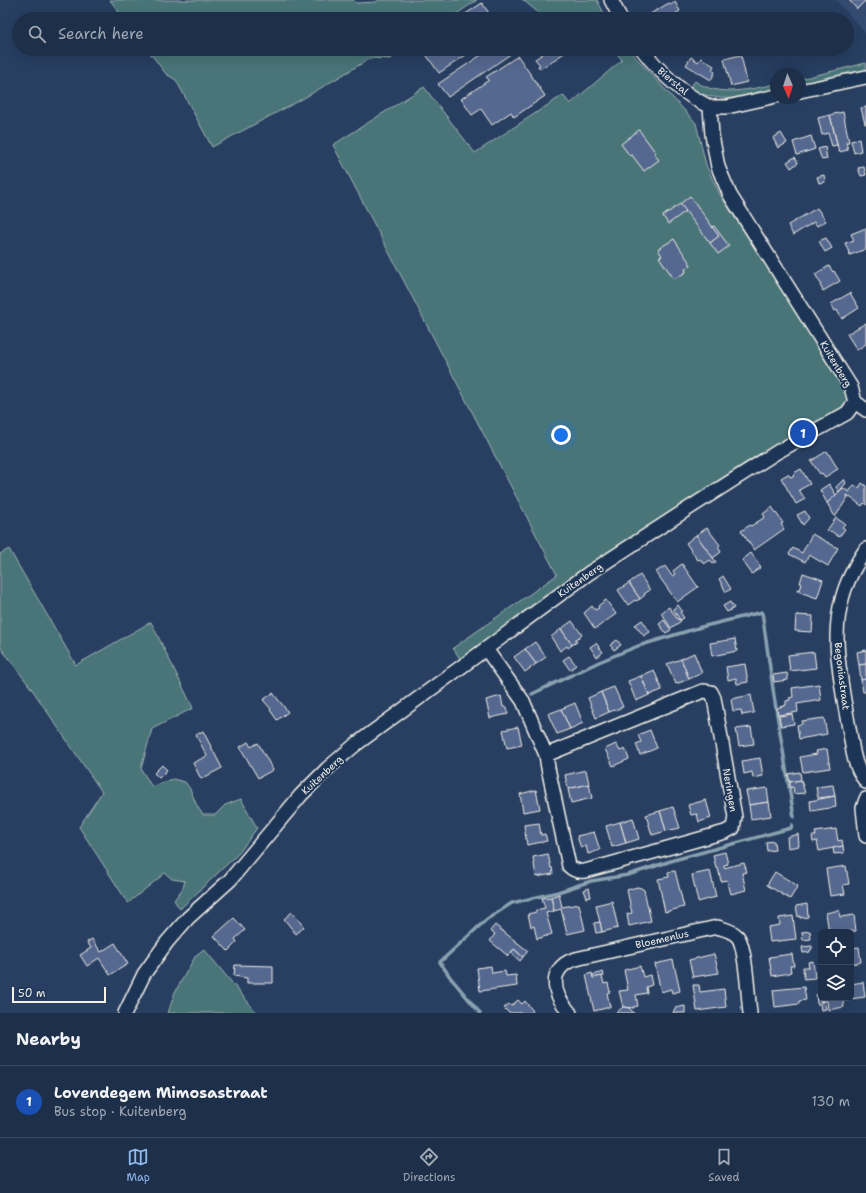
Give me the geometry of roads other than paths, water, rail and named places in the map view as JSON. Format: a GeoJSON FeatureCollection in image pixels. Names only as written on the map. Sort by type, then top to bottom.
{"type":"FeatureCollection","features":[{"type":"Feature","properties":{"kind":"street"},"geometry":{"type":"LineString","coordinates":[[611,0],[617,12]]}},
{"type":"Feature","properties":{"kind":"street","name":"Bierstal"},"geometry":{"type":"LineString","coordinates":[[647,56],[667,78],[698,101],[710,107]]}},
{"type":"Feature","properties":{"kind":"street"},"geometry":{"type":"LineString","coordinates":[[806,90],[866,77]]}},
{"type":"Feature","properties":{"kind":"street"},"geometry":{"type":"LineString","coordinates":[[710,107],[727,107],[770,97]]}},
{"type":"Feature","properties":{"kind":"street","name":"Kuitenberg"},"geometry":{"type":"LineString","coordinates":[[125,1013],[144,974],[167,942],[188,918],[230,880],[306,790],[328,768],[355,745],[589,573],[777,452],[861,406],[851,387],[730,194],[718,167],[712,135],[710,107]]}},
{"type":"Feature","properties":{"kind":"street","name":"Begoniastraat"},"geometry":{"type":"LineString","coordinates":[[866,549],[848,580],[838,616],[837,630],[839,665],[853,752],[855,762],[866,782]]}},
{"type":"Feature","properties":{"kind":"street","name":"Neringen"},"geometry":{"type":"LineString","coordinates":[[486,649],[523,701],[546,755],[569,866],[580,872],[593,869],[724,832],[733,828],[733,809],[714,698],[711,692],[703,692],[546,755]]}},
{"type":"Feature","properties":{"kind":"street"},"geometry":{"type":"LineString","coordinates":[[866,799],[863,808],[866,836]]}},
{"type":"Feature","properties":{"kind":"street","name":"Bloemenlus"},"geometry":{"type":"LineString","coordinates":[[570,1013],[560,1001],[555,983],[557,971],[567,962],[717,927],[729,930],[738,937],[742,950],[750,1013]]}},
{"type":"Feature","properties":{"kind":"waterway"},"geometry":{"type":"LineString","coordinates":[[532,694],[599,662],[638,646],[701,627],[762,612],[794,817]]}},
{"type":"Feature","properties":{"kind":"waterway"},"geometry":{"type":"LineString","coordinates":[[480,1013],[450,977],[440,962],[487,919],[512,903],[558,892],[591,881],[628,875],[674,860],[791,828],[792,825]]}},
{"type":"Feature","properties":{"kind":"place","name":"Lovendegem Mimosastraat"},"geometry":{"type":"Point","coordinates":[803,433]}}]}
